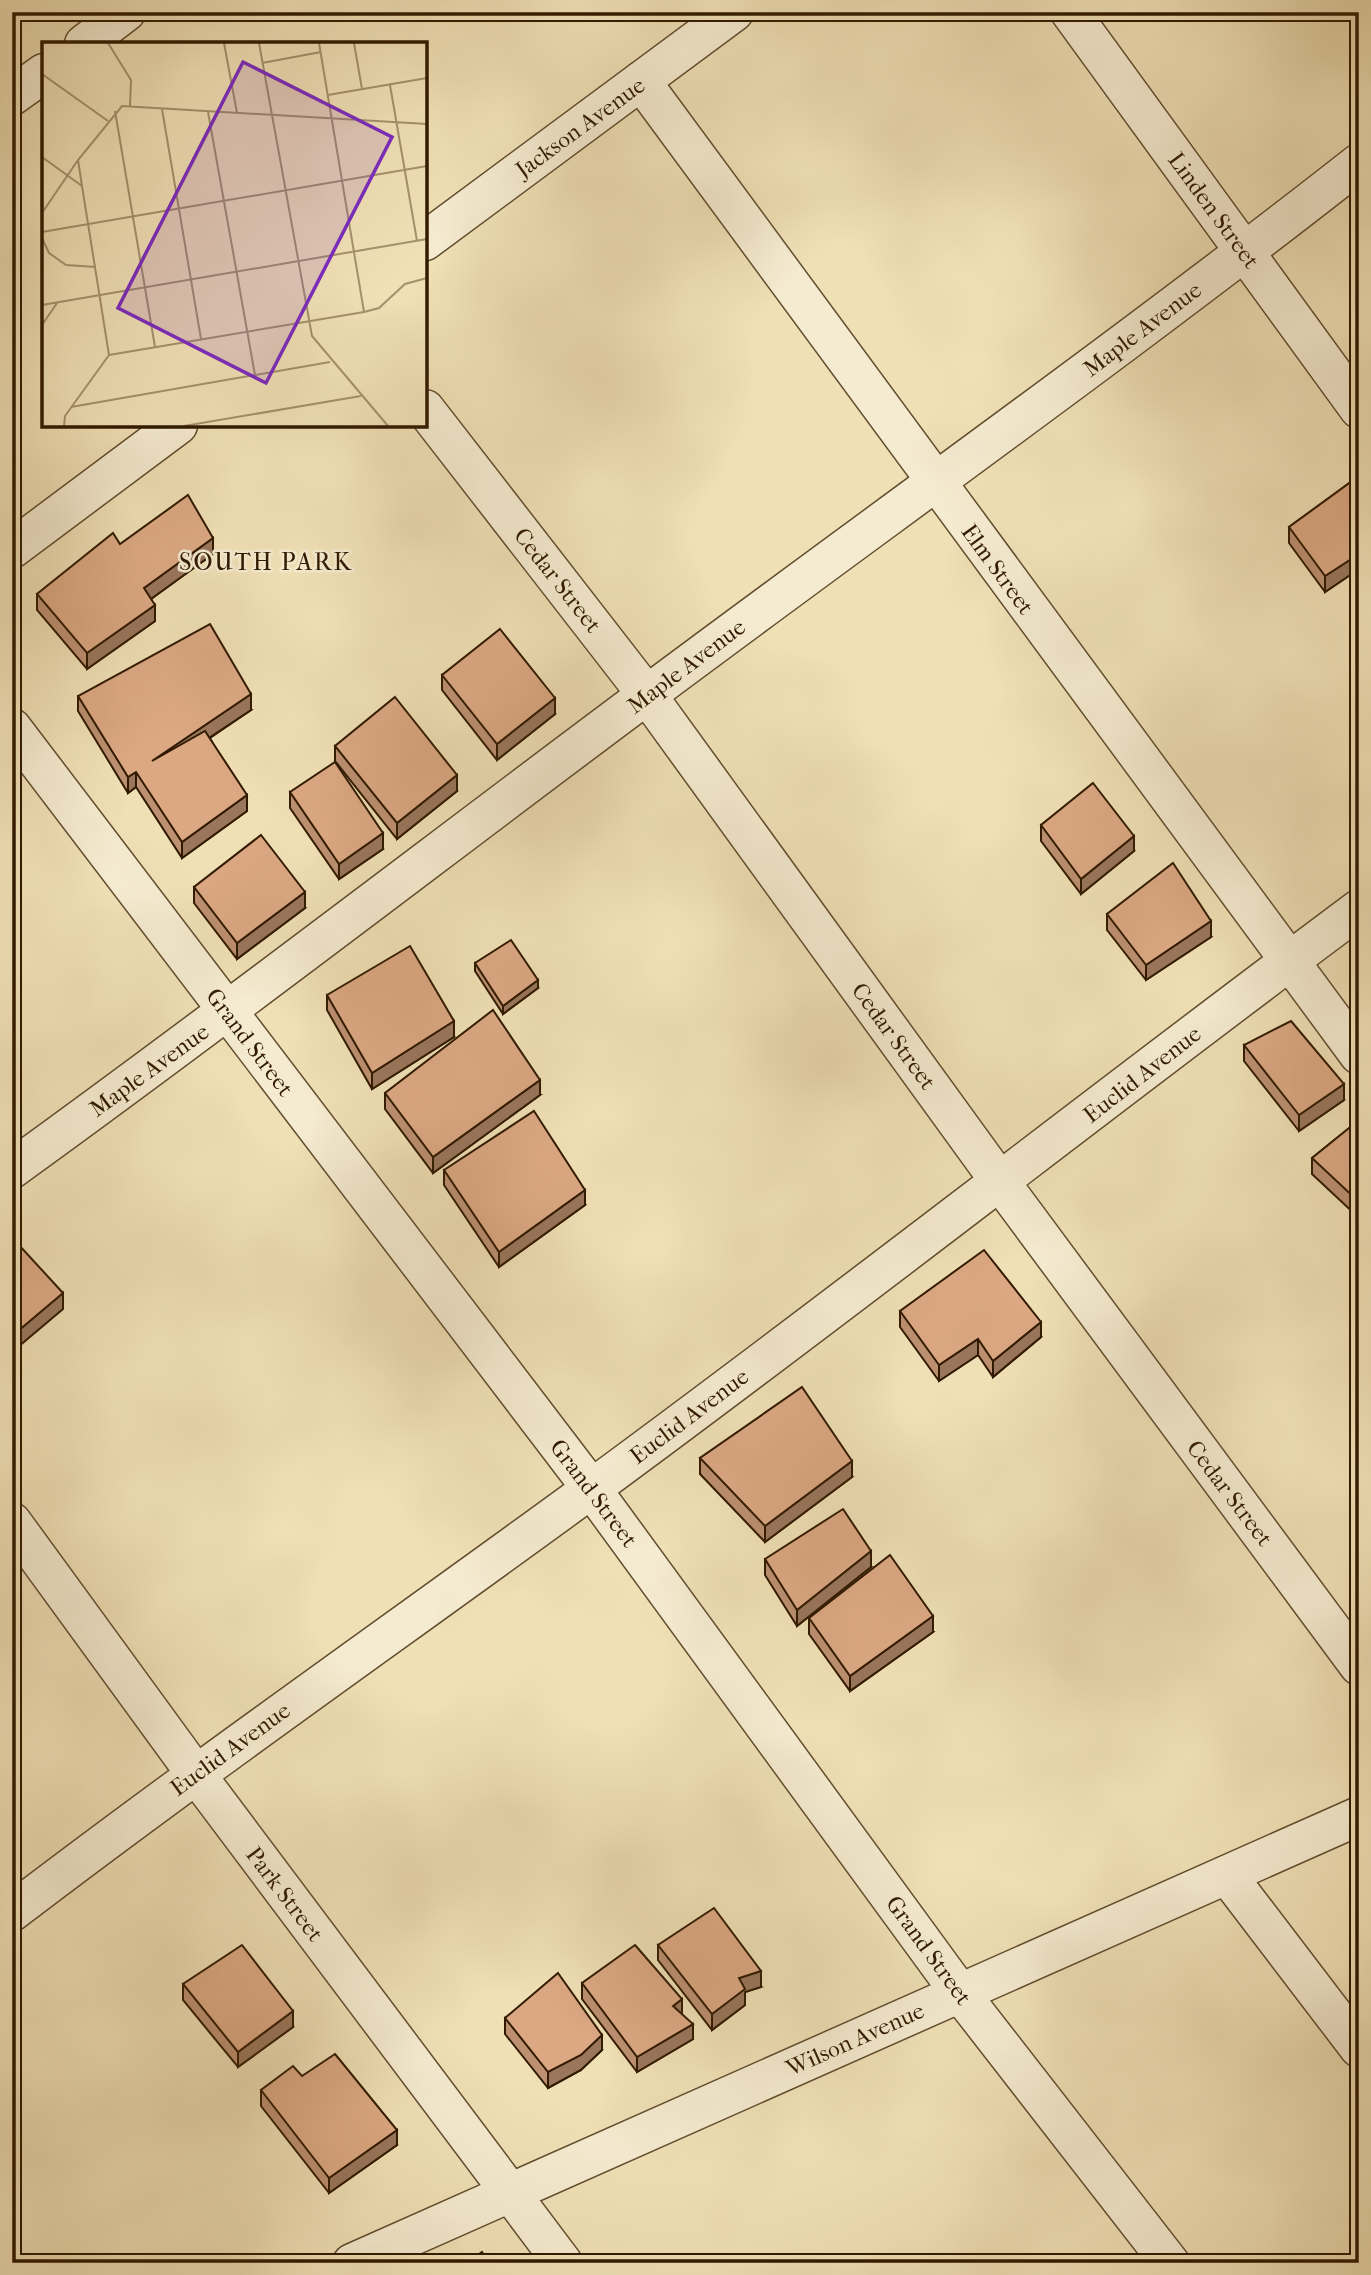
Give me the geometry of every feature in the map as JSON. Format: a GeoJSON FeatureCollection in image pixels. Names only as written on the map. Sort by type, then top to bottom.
{"type":"FeatureCollection","features":[{"type":"Feature","properties":{"kind":"street","name":"Jackson Avenue"},"geometry":{"type":"LineString","coordinates":[[427,240],[734,12]]}},
{"type":"Feature","properties":{"kind":"street","name":"Linden Street"},"geometry":{"type":"LineString","coordinates":[[1070,12],[1359,409]]}},
{"type":"Feature","properties":{"kind":"street"},"geometry":{"type":"LineString","coordinates":[[89,42],[127,25]]}},
{"type":"Feature","properties":{"kind":"street"},"geometry":{"type":"LineString","coordinates":[[12,96],[42,74]]}},
{"type":"Feature","properties":{"kind":"street","name":"Elm Street"},"geometry":{"type":"LineString","coordinates":[[641,81],[934,483],[1359,1055]]}},
{"type":"Feature","properties":{"kind":"street","name":"Maple Avenue"},"geometry":{"type":"LineString","coordinates":[[12,1169],[228,1014],[647,695],[1245,252],[1359,163]]}},
{"type":"Feature","properties":{"kind":"street","name":"Cedar Street"},"geometry":{"type":"LineString","coordinates":[[427,412],[647,695],[1001,1183],[1359,1666]]}},
{"type":"Feature","properties":{"kind":"street"},"geometry":{"type":"LineString","coordinates":[[12,549],[175,427]]}},
{"type":"Feature","properties":{"kind":"street","name":"Grand Street"},"geometry":{"type":"LineString","coordinates":[[12,728],[592,1488],[960,1993],[1170,2263]]}},
{"type":"Feature","properties":{"kind":"street","name":"Euclid Avenue"},"geometry":{"type":"LineString","coordinates":[[12,1912],[195,1773],[592,1488],[1001,1183],[1359,909]]}},
{"type":"Feature","properties":{"kind":"street","name":"Park Street"},"geometry":{"type":"LineString","coordinates":[[12,1522],[195,1773],[563,2263]]}},
{"type":"Feature","properties":{"kind":"street","name":"Wilson Avenue"},"geometry":{"type":"LineString","coordinates":[[352,2263],[1359,1816]]}},
{"type":"Feature","properties":{"kind":"street"},"geometry":{"type":"LineString","coordinates":[[1227,1875],[1359,2048]]}},
{"type":"Feature","properties":{"kind":"building"},"geometry":{"type":"Polygon","coordinates":[[[12,466],[21,482],[12,486],[12,466]]]}},
{"type":"Feature","properties":{"kind":"building"},"geometry":{"type":"Polygon","coordinates":[[[1359,476],[1359,554],[1325,576],[1289,527],[1359,476]]]}},
{"type":"Feature","properties":{"kind":"building"},"geometry":{"type":"Polygon","coordinates":[[[188,495],[213,538],[144,588],[155,605],[87,653],[37,594],[113,533],[120,544],[188,495]]]}},
{"type":"Feature","properties":{"kind":"building"},"geometry":{"type":"Polygon","coordinates":[[[210,624],[251,694],[152,761],[205,731],[247,795],[182,842],[136,772],[128,777],[78,696],[210,624]]]}},
{"type":"Feature","properties":{"kind":"building"},"geometry":{"type":"Polygon","coordinates":[[[500,629],[555,698],[497,744],[442,675],[500,629]]]}},
{"type":"Feature","properties":{"kind":"building"},"geometry":{"type":"Polygon","coordinates":[[[395,697],[457,775],[397,823],[335,746],[395,697]]]}},
{"type":"Feature","properties":{"kind":"building"},"geometry":{"type":"Polygon","coordinates":[[[335,762],[383,833],[339,864],[290,792],[335,762]]]}},
{"type":"Feature","properties":{"kind":"building"},"geometry":{"type":"Polygon","coordinates":[[[1093,783],[1134,836],[1081,879],[1041,825],[1093,783]]]}},
{"type":"Feature","properties":{"kind":"building"},"geometry":{"type":"Polygon","coordinates":[[[261,835],[305,892],[237,943],[194,887],[261,835]]]}},
{"type":"Feature","properties":{"kind":"building"},"geometry":{"type":"Polygon","coordinates":[[[1173,863],[1211,921],[1146,965],[1107,914],[1173,863]]]}},
{"type":"Feature","properties":{"kind":"building"},"geometry":{"type":"Polygon","coordinates":[[[511,940],[538,980],[503,1006],[475,963],[511,940]]]}},
{"type":"Feature","properties":{"kind":"building"},"geometry":{"type":"Polygon","coordinates":[[[410,946],[454,1021],[372,1073],[327,995],[410,946]]]}},
{"type":"Feature","properties":{"kind":"building"},"geometry":{"type":"Polygon","coordinates":[[[493,1010],[540,1080],[433,1157],[385,1093],[493,1010]]]}},
{"type":"Feature","properties":{"kind":"building"},"geometry":{"type":"Polygon","coordinates":[[[1291,1021],[1344,1084],[1299,1115],[1244,1045],[1291,1021]]]}},
{"type":"Feature","properties":{"kind":"building"},"geometry":{"type":"Polygon","coordinates":[[[534,1111],[585,1190],[499,1252],[444,1170],[534,1111]]]}},
{"type":"Feature","properties":{"kind":"building"},"geometry":{"type":"Polygon","coordinates":[[[1359,1120],[1359,1202],[1312,1158],[1359,1120]]]}},
{"type":"Feature","properties":{"kind":"building"},"geometry":{"type":"Polygon","coordinates":[[[18,1244],[63,1293],[12,1336],[12,1247],[18,1244]]]}},
{"type":"Feature","properties":{"kind":"building"},"geometry":{"type":"Polygon","coordinates":[[[984,1250],[1041,1322],[993,1361],[978,1339],[939,1365],[900,1311],[984,1250]]]}},
{"type":"Feature","properties":{"kind":"building"},"geometry":{"type":"Polygon","coordinates":[[[802,1387],[852,1461],[765,1526],[700,1458],[802,1387]]]}},
{"type":"Feature","properties":{"kind":"building"},"geometry":{"type":"Polygon","coordinates":[[[843,1509],[871,1551],[797,1610],[765,1559],[843,1509]]]}},
{"type":"Feature","properties":{"kind":"building"},"geometry":{"type":"Polygon","coordinates":[[[890,1555],[933,1616],[850,1676],[809,1618],[890,1555]]]}},
{"type":"Feature","properties":{"kind":"building"},"geometry":{"type":"Polygon","coordinates":[[[714,1908],[761,1971],[739,1978],[745,1989],[712,2014],[658,1945],[714,1908]]]}},
{"type":"Feature","properties":{"kind":"building"},"geometry":{"type":"Polygon","coordinates":[[[242,1945],[293,2011],[238,2052],[183,1984],[242,1945]]]}},
{"type":"Feature","properties":{"kind":"building"},"geometry":{"type":"Polygon","coordinates":[[[635,1945],[682,1999],[673,2006],[693,2024],[637,2057],[582,1983],[635,1945]]]}},
{"type":"Feature","properties":{"kind":"building"},"geometry":{"type":"Polygon","coordinates":[[[558,1973],[602,2035],[581,2055],[548,2072],[505,2018],[558,1973]]]}},
{"type":"Feature","properties":{"kind":"building"},"geometry":{"type":"Polygon","coordinates":[[[335,2054],[397,2130],[329,2178],[261,2090],[293,2066],[302,2076],[335,2054]]]}},
{"type":"Feature","properties":{"kind":"building"},"geometry":{"type":"Polygon","coordinates":[[[482,2252],[489,2263],[467,2263],[482,2252]]]}},
{"type":"Feature","properties":{"kind":"district","name":"SOUTH PARK"},"geometry":{"type":"Point","coordinates":[266,562]}}]}
